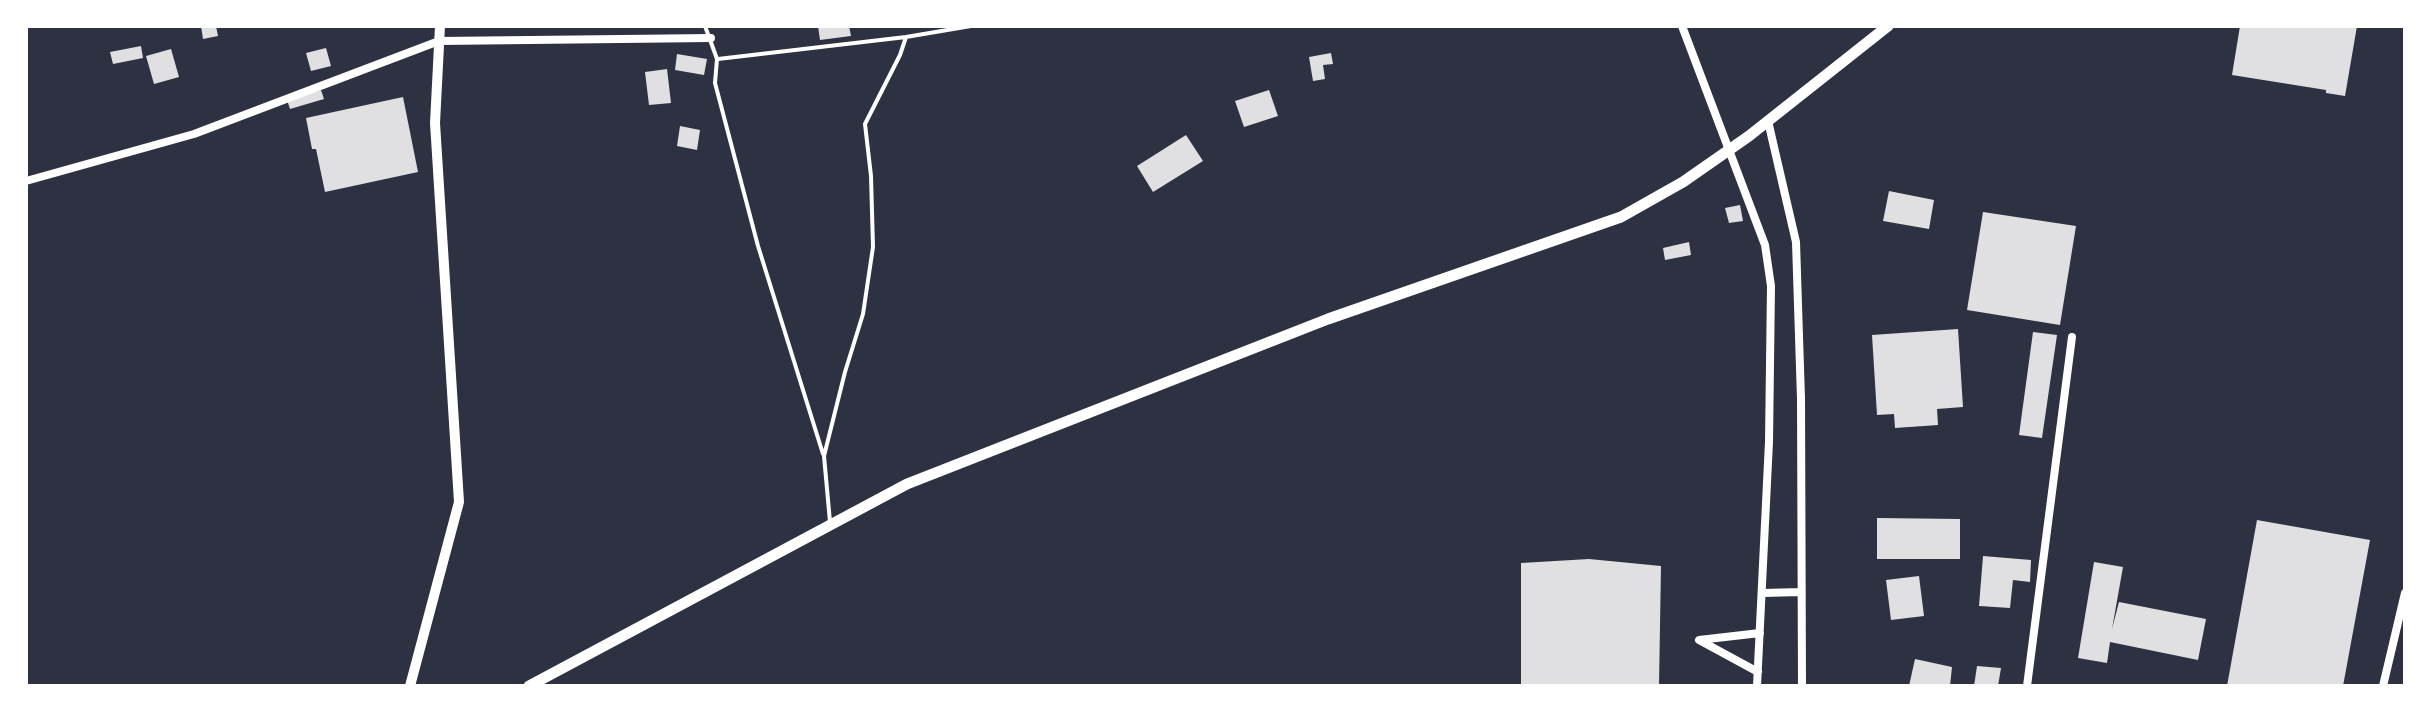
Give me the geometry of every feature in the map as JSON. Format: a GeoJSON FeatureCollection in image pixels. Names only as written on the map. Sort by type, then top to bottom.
{"type":"FeatureCollection","features":[{"type":"Feature","properties":{"kind":"main road"},"geometry":{"type":"LineString","coordinates":[[529,686],[907,484],[1299,331],[1621,217],[1683,182],[1730,149],[1888,26]]}},
{"type":"Feature","properties":{"kind":"street"},"geometry":{"type":"LineString","coordinates":[[410,686],[459,502],[435,123],[440,26]]}},
{"type":"Feature","properties":{"kind":"street"},"geometry":{"type":"LineString","coordinates":[[1682,26],[1765,245],[1771,286],[1769,442],[1757,686]]}},
{"type":"Feature","properties":{"kind":"street"},"geometry":{"type":"LineString","coordinates":[[26,181],[194,134],[439,41],[711,38]]}},
{"type":"Feature","properties":{"kind":"street"},"geometry":{"type":"LineString","coordinates":[[1768,121],[1796,242],[1801,399],[1802,686]]}},
{"type":"Feature","properties":{"kind":"street"},"geometry":{"type":"LineString","coordinates":[[2027,686],[2072,337]]}},
{"type":"Feature","properties":{"kind":"street"},"geometry":{"type":"LineString","coordinates":[[1763,593],[1801,592]]}},
{"type":"Feature","properties":{"kind":"street"},"geometry":{"type":"LineString","coordinates":[[2383,686],[2405,593]]}},
{"type":"Feature","properties":{"kind":"street"},"geometry":{"type":"LineString","coordinates":[[1758,672],[1699,640],[1760,633]]}},
{"type":"Feature","properties":{"kind":"lane"},"geometry":{"type":"LineString","coordinates":[[705,26],[717,59],[715,83],[758,246],[824,456],[830,525]]}},
{"type":"Feature","properties":{"kind":"lane"},"geometry":{"type":"LineString","coordinates":[[717,59],[906,37],[971,26]]}},
{"type":"Feature","properties":{"kind":"lane"},"geometry":{"type":"LineString","coordinates":[[824,456],[863,314],[873,247],[871,176],[865,124],[906,37]]}},
{"type":"Feature","properties":{"kind":"building"},"geometry":{"type":"Polygon","coordinates":[[[201,26],[216,26],[218,36],[203,39],[201,26]]]}},
{"type":"Feature","properties":{"kind":"building"},"geometry":{"type":"Polygon","coordinates":[[[818,26],[849,26],[851,36],[820,40],[818,26]]]}},
{"type":"Feature","properties":{"kind":"building"},"geometry":{"type":"Polygon","coordinates":[[[2240,26],[2357,26],[2345,96],[2326,93],[2326,90],[2232,75],[2240,26]]]}},
{"type":"Feature","properties":{"kind":"building"},"geometry":{"type":"Polygon","coordinates":[[[141,46],[143,58],[113,64],[110,52],[141,46]]]}},
{"type":"Feature","properties":{"kind":"building"},"geometry":{"type":"Polygon","coordinates":[[[326,48],[331,66],[311,71],[306,53],[326,48]]]}},
{"type":"Feature","properties":{"kind":"building"},"geometry":{"type":"Polygon","coordinates":[[[171,49],[179,77],[154,84],[146,56],[171,49]]]}},
{"type":"Feature","properties":{"kind":"building"},"geometry":{"type":"Polygon","coordinates":[[[1331,53],[1333,64],[1323,65],[1325,79],[1313,81],[1309,57],[1331,53]]]}},
{"type":"Feature","properties":{"kind":"building"},"geometry":{"type":"Polygon","coordinates":[[[677,54],[707,59],[704,75],[675,70],[677,54]]]}},
{"type":"Feature","properties":{"kind":"building"},"geometry":{"type":"Polygon","coordinates":[[[667,69],[671,103],[649,105],[645,72],[667,69]]]}},
{"type":"Feature","properties":{"kind":"building"},"geometry":{"type":"Polygon","coordinates":[[[321,90],[324,99],[290,109],[287,100],[321,90]]]}},
{"type":"Feature","properties":{"kind":"building"},"geometry":{"type":"Polygon","coordinates":[[[1269,90],[1278,116],[1244,127],[1235,101],[1269,90]]]}},
{"type":"Feature","properties":{"kind":"building"},"geometry":{"type":"Polygon","coordinates":[[[403,97],[418,172],[325,192],[306,118],[403,97]]]}},
{"type":"Feature","properties":{"kind":"building"},"geometry":{"type":"Polygon","coordinates":[[[680,126],[700,130],[697,150],[677,146],[680,126]]]}},
{"type":"Feature","properties":{"kind":"building"},"geometry":{"type":"Polygon","coordinates":[[[1186,135],[1203,161],[1153,192],[1137,166],[1186,135]]]}},
{"type":"Feature","properties":{"kind":"building"},"geometry":{"type":"Polygon","coordinates":[[[1889,191],[1934,200],[1929,229],[1883,221],[1889,191]]]}},
{"type":"Feature","properties":{"kind":"building"},"geometry":{"type":"Polygon","coordinates":[[[1740,205],[1743,221],[1729,223],[1725,208],[1740,205]]]}},
{"type":"Feature","properties":{"kind":"building"},"geometry":{"type":"Polygon","coordinates":[[[1983,212],[2076,226],[2060,325],[1967,310],[1983,212]]]}},
{"type":"Feature","properties":{"kind":"building"},"geometry":{"type":"Polygon","coordinates":[[[1689,242],[1691,255],[1665,260],[1663,248],[1689,242]]]}},
{"type":"Feature","properties":{"kind":"building"},"geometry":{"type":"Polygon","coordinates":[[[1958,329],[1963,407],[1937,409],[1938,425],[1895,428],[1894,414],[1877,415],[1872,335],[1958,329]]]}},
{"type":"Feature","properties":{"kind":"building"},"geometry":{"type":"Polygon","coordinates":[[[2033,332],[2057,335],[2042,438],[2019,435],[2033,332]]]}},
{"type":"Feature","properties":{"kind":"building"},"geometry":{"type":"Polygon","coordinates":[[[1877,518],[1960,519],[1960,559],[1877,559],[1877,518]]]}},
{"type":"Feature","properties":{"kind":"building"},"geometry":{"type":"Polygon","coordinates":[[[2257,520],[2370,540],[2343,686],[2227,686],[2257,520]]]}},
{"type":"Feature","properties":{"kind":"building"},"geometry":{"type":"Polygon","coordinates":[[[1983,556],[2031,560],[2030,582],[2013,580],[2010,608],[1979,606],[1983,556]]]}},
{"type":"Feature","properties":{"kind":"building"},"geometry":{"type":"Polygon","coordinates":[[[1589,559],[1661,566],[1659,686],[1521,686],[1521,563],[1589,559]]]}},
{"type":"Feature","properties":{"kind":"building"},"geometry":{"type":"Polygon","coordinates":[[[2094,562],[2123,567],[2112,629],[2119,602],[2206,619],[2198,660],[2110,642],[2107,663],[2078,658],[2094,562]]]}},
{"type":"Feature","properties":{"kind":"building"},"geometry":{"type":"Polygon","coordinates":[[[1919,576],[1924,616],[1891,620],[1886,580],[1919,576]]]}},
{"type":"Feature","properties":{"kind":"building"},"geometry":{"type":"Polygon","coordinates":[[[1915,659],[1952,667],[1950,686],[1909,686],[1915,659]]]}},
{"type":"Feature","properties":{"kind":"building"},"geometry":{"type":"Polygon","coordinates":[[[1977,666],[2001,668],[1998,686],[1974,686],[1977,666]]]}}]}
